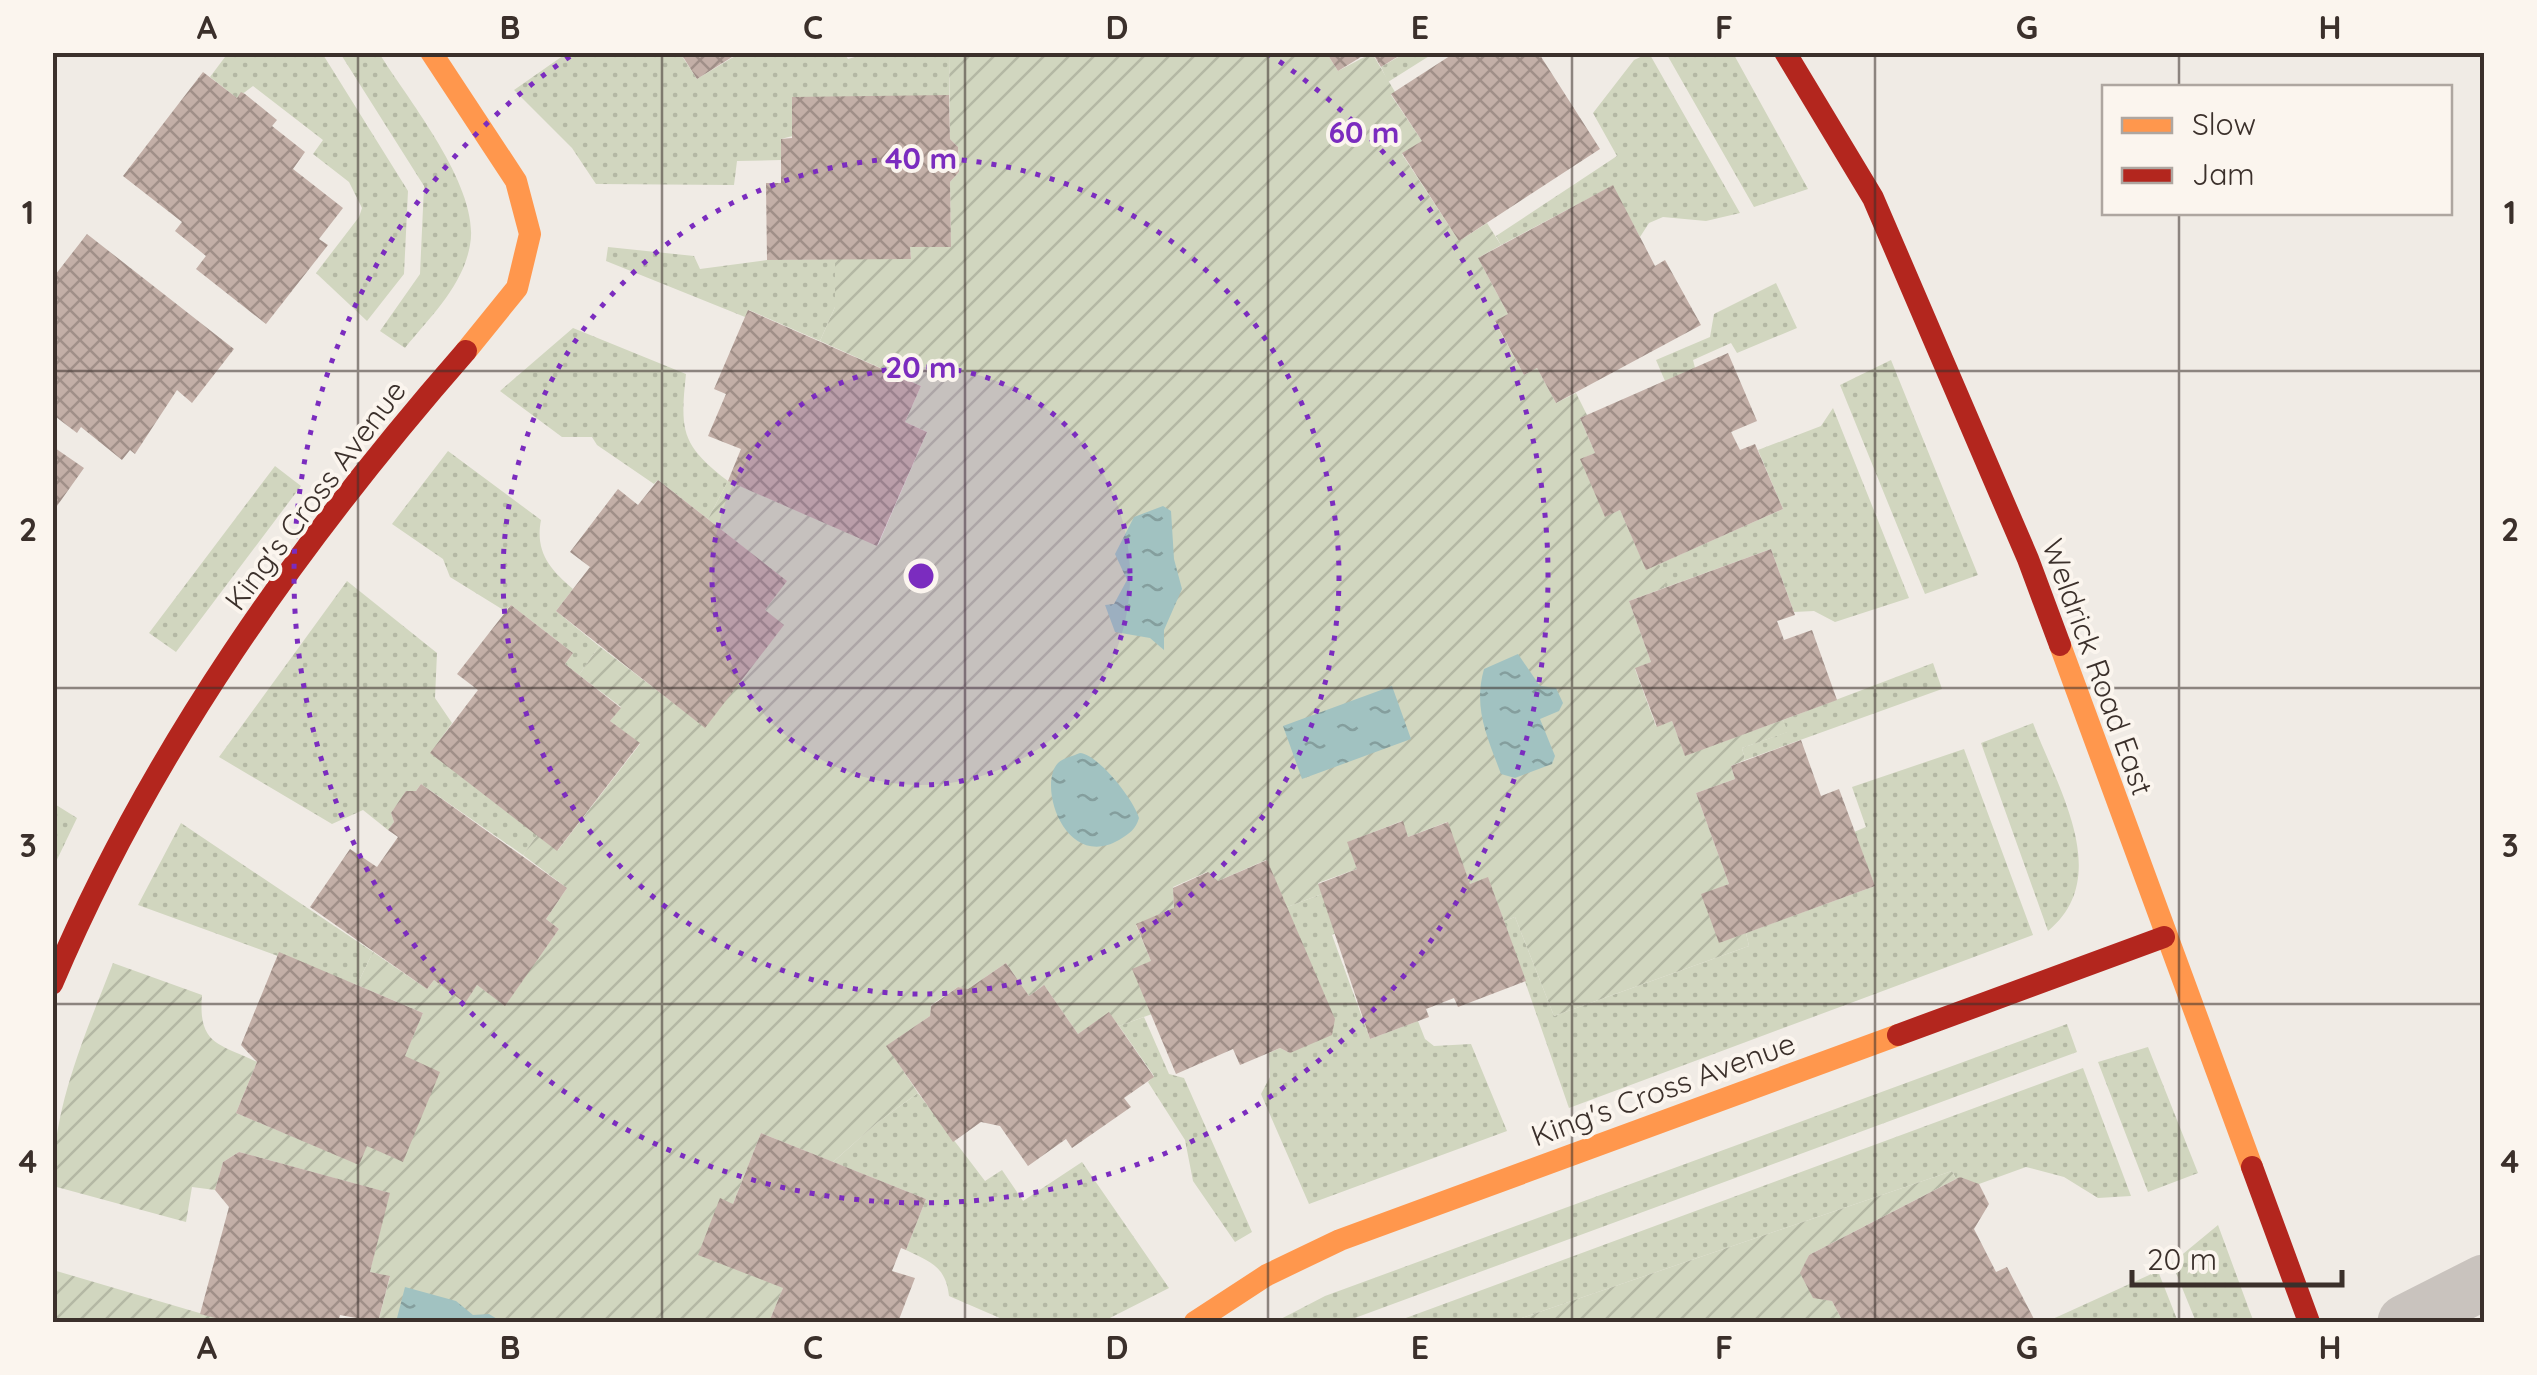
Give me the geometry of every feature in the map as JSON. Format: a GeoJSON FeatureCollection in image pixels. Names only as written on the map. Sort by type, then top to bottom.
{"type":"FeatureCollection","features":[{"type":"Feature","properties":{"kind":"street","name":"King's Cross Avenue"},"geometry":{"type":"LineString","coordinates":[[52,984],[75,924],[164,762],[275,591],[517,288],[530,234],[516,181],[431,52]]}},
{"type":"Feature","properties":{"kind":"street","name":"Weldrick Road East"},"geometry":{"type":"LineString","coordinates":[[1784,52],[1873,198],[2028,560],[2164,937],[2310,1322]]}},
{"type":"Feature","properties":{"kind":"street","name":"King's Cross Avenue"},"geometry":{"type":"LineString","coordinates":[[1194,1322],[1268,1275],[1340,1240],[2164,937]]}},
{"type":"Feature","properties":{"kind":"street"},"geometry":{"type":"LineString","coordinates":[[2405,1322],[2484,1282]]}},
{"type":"Feature","properties":{"kind":"green space"},"geometry":{"type":"Polygon","coordinates":[[[1326,52],[1338,71],[1372,53],[1395,92],[1391,95],[1422,141],[1402,154],[1459,241],[1487,223],[1501,245],[1478,258],[1508,314],[1495,322],[1524,375],[1537,368],[1556,403],[1576,393],[1587,415],[1580,418],[1595,453],[1581,459],[1605,516],[1620,510],[1646,569],[1659,564],[1667,580],[1664,588],[1629,601],[1651,662],[1635,669],[1656,726],[1672,721],[1685,755],[1783,720],[1788,732],[1742,748],[1745,760],[1731,766],[1735,779],[1696,793],[1729,884],[1702,895],[1719,942],[1746,933],[1749,946],[1554,1016],[1515,917],[1504,921],[1488,878],[1470,884],[1447,822],[1408,837],[1402,821],[1348,842],[1357,869],[1318,883],[1322,894],[1287,907],[1266,860],[1218,881],[1207,872],[1173,887],[1174,908],[1136,925],[1151,961],[1152,1014],[1119,1026],[1109,1013],[1078,1034],[1044,985],[1029,996],[1006,963],[968,989],[958,987],[931,1005],[930,1016],[887,1046],[918,1093],[833,1162],[761,1133],[733,1204],[783,1288],[769,1322],[378,1322],[390,1277],[370,1272],[389,1193],[239,1152],[223,1162],[215,1190],[192,1187],[186,1222],[53,1186],[64,1100],[113,963],[202,995],[207,1033],[221,1046],[257,1062],[236,1113],[359,1164],[423,1013],[357,985],[373,952],[427,989],[434,980],[465,1002],[477,985],[505,1005],[559,929],[546,919],[567,888],[523,855],[537,835],[558,850],[640,744],[610,721],[621,707],[579,675],[599,646],[705,727],[765,610],[786,581],[708,519],[728,481],[878,545],[927,432],[905,422],[921,386],[820,341],[835,307],[835,259],[911,258],[910,247],[951,247],[950,182],[959,172],[958,147],[950,139],[949,53],[1326,52]]]}},
{"type":"Feature","properties":{"kind":"green space"},"geometry":{"type":"Polygon","coordinates":[[[228,53],[322,53],[408,191],[404,274],[367,321],[316,273],[359,217],[362,208],[349,182],[313,154],[323,140],[253,86],[237,98],[210,77],[228,53]]]}},
{"type":"Feature","properties":{"kind":"green space"},"geometry":{"type":"Polygon","coordinates":[[[340,53],[379,53],[440,145],[454,172],[470,222],[470,245],[460,274],[405,348],[380,331],[420,274],[424,186],[340,53]]]}},
{"type":"Feature","properties":{"kind":"green space"},"geometry":{"type":"Polygon","coordinates":[[[567,53],[680,53],[697,79],[740,53],[844,53],[848,59],[868,53],[949,53],[949,95],[781,139],[781,160],[737,161],[734,185],[596,184],[572,148],[514,90],[567,53]]]}},
{"type":"Feature","properties":{"kind":"green space"},"geometry":{"type":"Polygon","coordinates":[[[1405,53],[1434,53],[1388,82],[1381,67],[1405,53]]]}},
{"type":"Feature","properties":{"kind":"green space"},"geometry":{"type":"Polygon","coordinates":[[[1649,53],[1740,213],[1706,221],[1663,217],[1649,223],[1640,237],[1612,186],[1501,245],[1496,236],[1617,156],[1593,113],[1634,60],[1649,53]]]}},
{"type":"Feature","properties":{"kind":"green space"},"geometry":{"type":"Polygon","coordinates":[[[1666,53],[1733,53],[1808,189],[1754,207],[1666,53]]]}},
{"type":"Feature","properties":{"kind":"green space"},"geometry":{"type":"Polygon","coordinates":[[[608,247],[694,256],[700,269],[767,260],[835,259],[835,307],[820,341],[749,310],[745,317],[606,261],[608,247]]]}},
{"type":"Feature","properties":{"kind":"green space"},"geometry":{"type":"Polygon","coordinates":[[[1776,283],[1797,328],[1737,353],[1731,343],[1693,360],[1695,368],[1665,381],[1656,360],[1710,337],[1714,314],[1776,283]]]}},
{"type":"Feature","properties":{"kind":"green space"},"geometry":{"type":"Polygon","coordinates":[[[573,328],[686,374],[683,410],[687,435],[701,457],[728,481],[708,519],[658,480],[654,484],[597,445],[592,437],[562,437],[500,391],[573,328]]]}},
{"type":"Feature","properties":{"kind":"green space"},"geometry":{"type":"Polygon","coordinates":[[[1891,360],[1978,575],[1925,594],[1840,385],[1891,360]]]}},
{"type":"Feature","properties":{"kind":"green space"},"geometry":{"type":"Polygon","coordinates":[[[1833,408],[1909,598],[1835,622],[1814,611],[1794,612],[1771,549],[1664,588],[1666,581],[1659,564],[1783,509],[1758,450],[1821,426],[1833,408]]]}},
{"type":"Feature","properties":{"kind":"green space"},"geometry":{"type":"Polygon","coordinates":[[[448,451],[541,520],[540,541],[546,559],[573,589],[556,611],[599,646],[579,675],[565,664],[573,653],[511,605],[505,611],[450,577],[443,559],[392,524],[448,451]]]}},
{"type":"Feature","properties":{"kind":"green space"},"geometry":{"type":"Polygon","coordinates":[[[275,466],[301,486],[176,652],[149,633],[275,466]]]}},
{"type":"Feature","properties":{"kind":"green space"},"geometry":{"type":"Polygon","coordinates":[[[347,581],[437,653],[435,698],[452,723],[431,753],[537,835],[523,855],[421,784],[416,791],[406,792],[391,813],[394,822],[388,830],[363,810],[332,824],[219,757],[347,581]]]}},
{"type":"Feature","properties":{"kind":"green space"},"geometry":{"type":"Polygon","coordinates":[[[1933,663],[1942,689],[1745,760],[1742,748],[1787,732],[1783,720],[1933,663]]]}},
{"type":"Feature","properties":{"kind":"green space"},"geometry":{"type":"Polygon","coordinates":[[[2033,723],[2066,803],[2079,858],[2077,885],[2067,909],[2048,931],[1981,743],[2033,723]]]}},
{"type":"Feature","properties":{"kind":"green space"},"geometry":{"type":"Polygon","coordinates":[[[1964,749],[2033,935],[1569,1108],[1504,921],[1515,917],[1554,1016],[1749,946],[1746,933],[1875,886],[1854,832],[1866,827],[1852,787],[1964,749]]]}},
{"type":"Feature","properties":{"kind":"green space"},"geometry":{"type":"Polygon","coordinates":[[[53,803],[77,818],[53,868],[53,803]]]}},
{"type":"Feature","properties":{"kind":"green space"},"geometry":{"type":"Polygon","coordinates":[[[181,823],[373,952],[357,985],[138,905],[181,823]]]}},
{"type":"Feature","properties":{"kind":"green space"},"geometry":{"type":"Polygon","coordinates":[[[1322,894],[1336,933],[1332,935],[1370,1039],[1418,1021],[1425,1039],[1434,1046],[1471,1044],[1507,1131],[1309,1204],[1261,1094],[1270,1077],[1269,1053],[1280,1048],[1290,1053],[1287,907],[1322,894]]]}},
{"type":"Feature","properties":{"kind":"green space"},"geometry":{"type":"Polygon","coordinates":[[[1144,1017],[1169,1074],[1184,1078],[1252,1232],[1235,1242],[1193,1181],[1185,1140],[1148,1082],[1154,1076],[1119,1026],[1144,1017]]]}},
{"type":"Feature","properties":{"kind":"green space"},"geometry":{"type":"Polygon","coordinates":[[[2067,1024],[2077,1052],[1344,1322],[1275,1322],[1325,1296],[2067,1024]]]}},
{"type":"Feature","properties":{"kind":"green space"},"geometry":{"type":"Polygon","coordinates":[[[2148,1047],[2198,1173],[2148,1192],[2098,1062],[2148,1047]]]}},
{"type":"Feature","properties":{"kind":"green space"},"geometry":{"type":"Polygon","coordinates":[[[2083,1068],[2131,1196],[2098,1198],[2064,1177],[2026,1167],[1979,1184],[1956,1179],[1952,1171],[1510,1322],[1395,1322],[2083,1068]]]}},
{"type":"Feature","properties":{"kind":"green space"},"geometry":{"type":"Polygon","coordinates":[[[918,1093],[985,1181],[1002,1170],[1023,1201],[1082,1162],[1169,1288],[1102,1322],[1009,1322],[949,1296],[941,1272],[906,1250],[926,1199],[833,1162],[918,1093]]]}},
{"type":"Feature","properties":{"kind":"green space"},"geometry":{"type":"Polygon","coordinates":[[[1952,1171],[1956,1179],[1809,1255],[1801,1273],[1813,1297],[1832,1301],[1843,1322],[1510,1322],[1952,1171]]]}},
{"type":"Feature","properties":{"kind":"green space"},"geometry":{"type":"Polygon","coordinates":[[[2218,1225],[2254,1322],[2196,1322],[2172,1263],[2218,1225]]]}},
{"type":"Feature","properties":{"kind":"green space"},"geometry":{"type":"Polygon","coordinates":[[[53,1270],[230,1322],[53,1322],[53,1270]]]}},
{"type":"Feature","properties":{"kind":"green space"},"geometry":{"type":"Polygon","coordinates":[[[2158,1271],[2178,1322],[2046,1322],[2158,1271]]]}},
{"type":"Feature","properties":{"kind":"water"},"geometry":{"type":"Polygon","coordinates":[[[1163,506],[1171,511],[1174,559],[1182,589],[1164,630],[1164,650],[1150,638],[1115,632],[1105,605],[1114,604],[1127,580],[1115,554],[1134,517],[1163,506]]]}},
{"type":"Feature","properties":{"kind":"water"},"geometry":{"type":"Polygon","coordinates":[[[1518,654],[1540,686],[1556,688],[1563,703],[1559,711],[1540,719],[1555,756],[1552,764],[1515,778],[1501,774],[1483,722],[1480,697],[1484,669],[1518,654]]]}},
{"type":"Feature","properties":{"kind":"water"},"geometry":{"type":"Polygon","coordinates":[[[1392,686],[1411,739],[1302,779],[1283,726],[1392,686]]]}},
{"type":"Feature","properties":{"kind":"water"},"geometry":{"type":"Polygon","coordinates":[[[1080,753],[1096,761],[1114,779],[1139,818],[1134,828],[1119,840],[1100,846],[1084,844],[1070,835],[1060,821],[1051,789],[1052,774],[1060,761],[1080,753]]]}},
{"type":"Feature","properties":{"kind":"water"},"geometry":{"type":"Polygon","coordinates":[[[405,1287],[456,1301],[473,1315],[489,1314],[502,1322],[396,1322],[405,1287]]]}},
{"type":"Feature","properties":{"kind":"building"},"geometry":{"type":"Polygon","coordinates":[[[680,52],[740,52],[697,79],[680,52]]]}},
{"type":"Feature","properties":{"kind":"building"},"geometry":{"type":"Polygon","coordinates":[[[1326,52],[1369,52],[1338,71],[1326,52]]]}},
{"type":"Feature","properties":{"kind":"building"},"geometry":{"type":"Polygon","coordinates":[[[1372,52],[1405,52],[1381,67],[1372,52]]]}},
{"type":"Feature","properties":{"kind":"building"},"geometry":{"type":"Polygon","coordinates":[[[1456,52],[1538,52],[1600,149],[1459,241],[1402,153],[1422,141],[1391,94],[1456,52]]]}},
{"type":"Feature","properties":{"kind":"building"},"geometry":{"type":"Polygon","coordinates":[[[203,72],[237,98],[241,92],[245,94],[277,120],[272,126],[305,152],[293,169],[343,208],[319,239],[328,245],[266,324],[196,269],[206,256],[175,231],[182,222],[123,176],[203,72]]]}},
{"type":"Feature","properties":{"kind":"building"},"geometry":{"type":"Polygon","coordinates":[[[949,95],[950,139],[958,147],[959,172],[950,182],[951,247],[910,247],[911,259],[767,260],[766,183],[781,183],[781,139],[792,138],[792,97],[949,95]]]}},
{"type":"Feature","properties":{"kind":"building"},"geometry":{"type":"Polygon","coordinates":[[[1613,185],[1655,266],[1665,260],[1701,325],[1556,403],[1537,368],[1524,375],[1495,321],[1508,314],[1478,258],[1613,185]]]}},
{"type":"Feature","properties":{"kind":"building"},"geometry":{"type":"Polygon","coordinates":[[[87,234],[234,349],[192,403],[177,390],[135,454],[130,450],[122,460],[81,427],[77,433],[52,414],[52,279],[87,234]]]}},
{"type":"Feature","properties":{"kind":"building"},"geometry":{"type":"Polygon","coordinates":[[[748,310],[921,386],[905,422],[927,432],[877,546],[728,481],[741,449],[708,436],[726,394],[714,389],[748,310]]]}},
{"type":"Feature","properties":{"kind":"building"},"geometry":{"type":"Polygon","coordinates":[[[1728,353],[1757,421],[1731,432],[1740,450],[1755,444],[1783,509],[1646,570],[1620,510],[1605,517],[1580,459],[1595,453],[1580,418],[1728,353]]]}},
{"type":"Feature","properties":{"kind":"building"},"geometry":{"type":"Polygon","coordinates":[[[52,446],[84,468],[52,513],[52,446]]]}},
{"type":"Feature","properties":{"kind":"building"},"geometry":{"type":"Polygon","coordinates":[[[658,480],[787,581],[765,610],[784,625],[705,728],[556,611],[590,567],[570,552],[618,489],[638,505],[658,480]]]}},
{"type":"Feature","properties":{"kind":"building"},"geometry":{"type":"Polygon","coordinates":[[[1771,549],[1795,615],[1777,621],[1784,640],[1812,630],[1837,700],[1685,756],[1672,721],[1657,727],[1635,668],[1651,662],[1629,601],[1771,549]]]}},
{"type":"Feature","properties":{"kind":"building"},"geometry":{"type":"Polygon","coordinates":[[[511,605],[573,653],[565,664],[621,708],[610,721],[640,743],[557,851],[430,753],[478,690],[457,674],[511,605]]]}},
{"type":"Feature","properties":{"kind":"building"},"geometry":{"type":"Polygon","coordinates":[[[1801,740],[1821,796],[1839,789],[1875,886],[1719,943],[1701,894],[1729,884],[1696,793],[1735,779],[1731,766],[1801,740]]]}},
{"type":"Feature","properties":{"kind":"building"},"geometry":{"type":"Polygon","coordinates":[[[421,784],[567,888],[546,919],[559,929],[505,1006],[477,985],[465,1003],[434,980],[427,989],[310,907],[350,849],[377,867],[398,837],[388,830],[394,822],[391,813],[406,791],[416,791],[421,784]]]}},
{"type":"Feature","properties":{"kind":"building"},"geometry":{"type":"Polygon","coordinates":[[[1403,821],[1408,837],[1448,822],[1470,884],[1488,877],[1526,981],[1458,1007],[1454,998],[1426,1009],[1429,1017],[1370,1039],[1318,884],[1357,869],[1347,842],[1403,821]]]}},
{"type":"Feature","properties":{"kind":"building"},"geometry":{"type":"Polygon","coordinates":[[[1267,860],[1335,1019],[1332,1035],[1290,1053],[1280,1048],[1240,1065],[1233,1049],[1176,1074],[1132,969],[1151,961],[1136,924],[1174,908],[1173,888],[1208,872],[1218,881],[1267,860]]]}},
{"type":"Feature","properties":{"kind":"building"},"geometry":{"type":"Polygon","coordinates":[[[279,952],[423,1013],[405,1056],[440,1072],[403,1162],[367,1146],[359,1165],[236,1113],[257,1062],[241,1045],[279,952]]]}},
{"type":"Feature","properties":{"kind":"building"},"geometry":{"type":"Polygon","coordinates":[[[1006,963],[1029,996],[1044,985],[1078,1034],[1109,1012],[1154,1077],[1124,1098],[1131,1107],[1072,1148],[1066,1139],[1028,1166],[1000,1126],[981,1122],[953,1142],[886,1046],[930,1016],[931,1006],[958,987],[968,989],[1006,963]]]}},
{"type":"Feature","properties":{"kind":"building"},"geometry":{"type":"Polygon","coordinates":[[[761,1133],[926,1199],[906,1250],[901,1248],[892,1271],[915,1278],[898,1322],[769,1322],[783,1288],[698,1255],[720,1198],[733,1204],[761,1133]]]}},
{"type":"Feature","properties":{"kind":"building"},"geometry":{"type":"Polygon","coordinates":[[[239,1152],[390,1193],[370,1272],[390,1276],[378,1322],[340,1315],[338,1322],[230,1322],[200,1314],[229,1207],[215,1190],[223,1162],[239,1152]]]}},
{"type":"Feature","properties":{"kind":"building"},"geometry":{"type":"Polygon","coordinates":[[[1960,1177],[1979,1184],[1989,1204],[1974,1229],[1996,1272],[2007,1267],[2035,1321],[1843,1322],[1832,1301],[1813,1298],[1800,1273],[1809,1255],[1960,1177]]]}},
{"type":"Feature","properties":{"kind":"traffic: slow"},"geometry":{"type":"LineString","coordinates":[[431,52],[516,181],[530,234],[517,288],[466,351]]}},
{"type":"Feature","properties":{"kind":"traffic: slow"},"geometry":{"type":"LineString","coordinates":[[2060,645],[2252,1167]]}},
{"type":"Feature","properties":{"kind":"traffic: slow"},"geometry":{"type":"LineString","coordinates":[[1195,1322],[1267,1275],[1340,1240],[1898,1035]]}},
{"type":"Feature","properties":{"kind":"traffic: jam"},"geometry":{"type":"LineString","coordinates":[[1785,52],[1873,198],[2028,559],[2060,645]]}},
{"type":"Feature","properties":{"kind":"traffic: jam"},"geometry":{"type":"LineString","coordinates":[[52,984],[135,813],[233,651],[345,498],[466,351]]}},
{"type":"Feature","properties":{"kind":"traffic: jam"},"geometry":{"type":"LineString","coordinates":[[1898,1035],[2164,937]]}},
{"type":"Feature","properties":{"kind":"traffic: jam"},"geometry":{"type":"LineString","coordinates":[[2252,1167],[2309,1322]]}}]}
